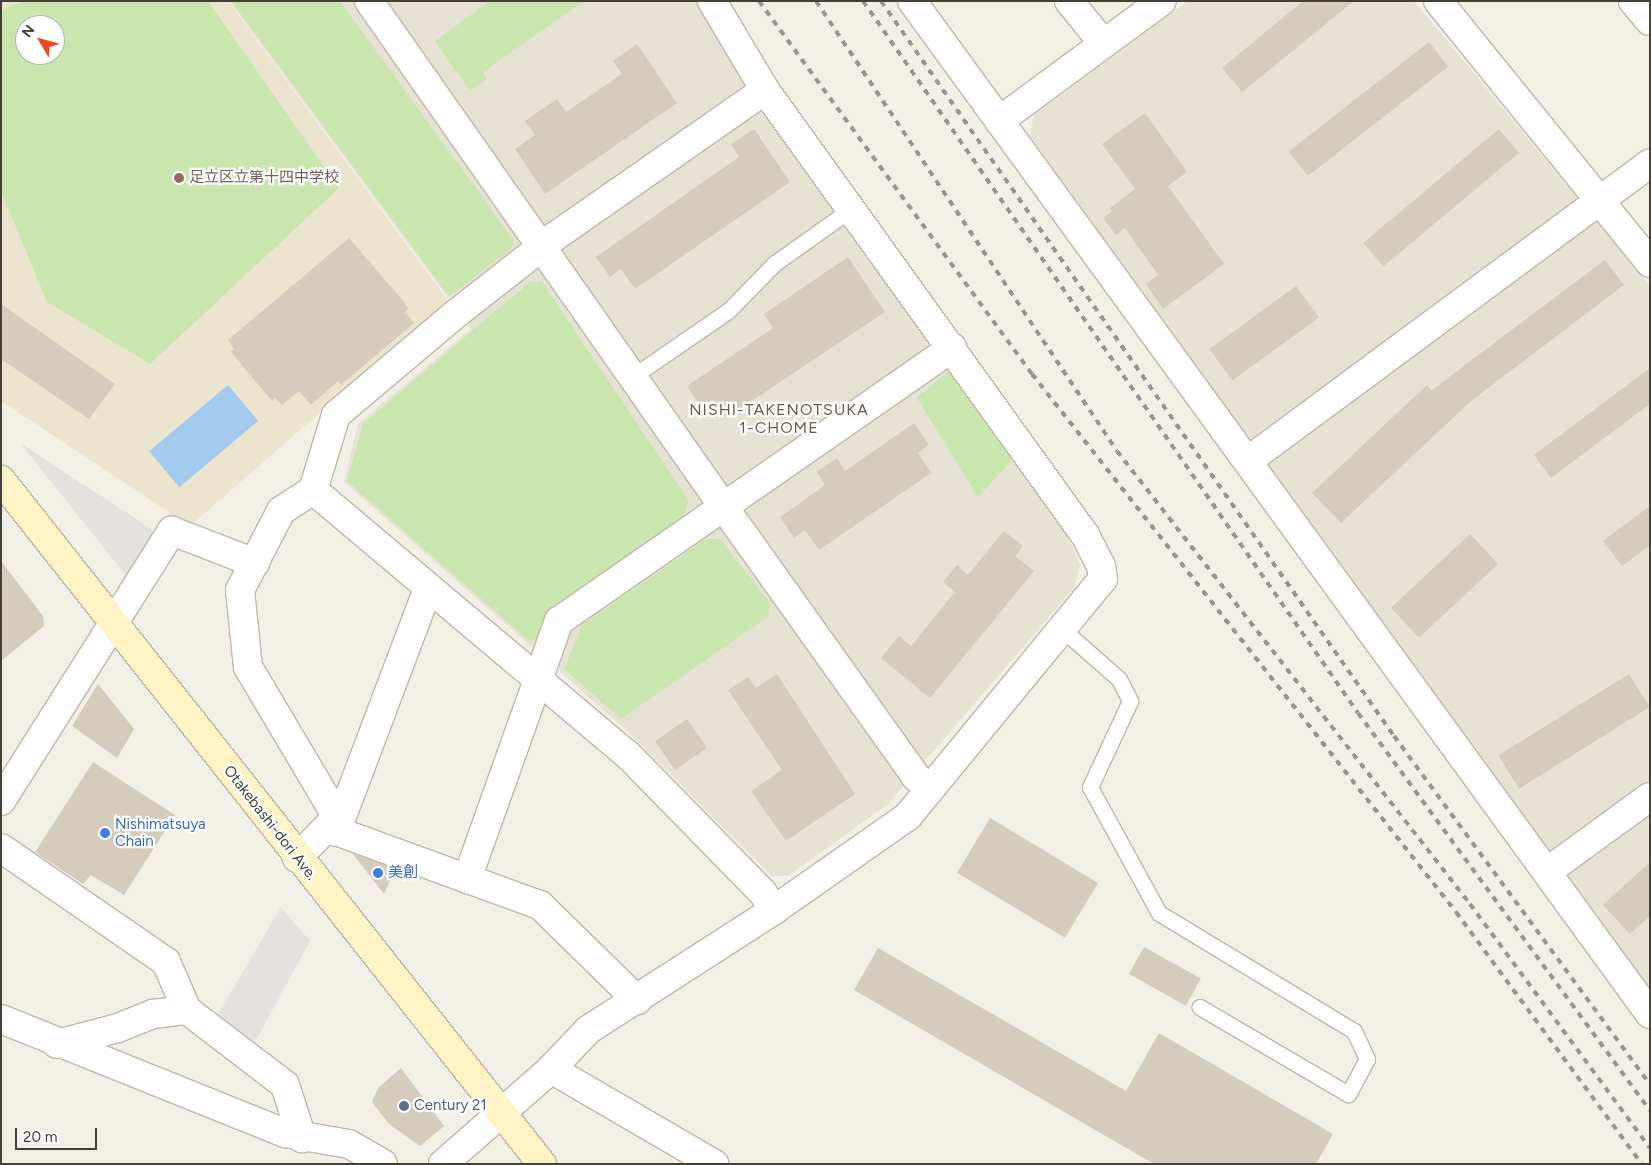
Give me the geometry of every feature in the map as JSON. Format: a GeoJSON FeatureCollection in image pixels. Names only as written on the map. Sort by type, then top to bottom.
{"type":"FeatureCollection","features":[{"type":"Feature","properties":{"kind":"main road","name":"Otakebashi-dori Ave."},"geometry":{"type":"LineString","coordinates":[[1,480],[297,858],[542,1164]]}},
{"type":"Feature","properties":{"kind":"street"},"geometry":{"type":"LineString","coordinates":[[370,1],[723,506],[916,777],[930,789]]}},
{"type":"Feature","properties":{"kind":"street"},"geometry":{"type":"LineString","coordinates":[[443,1164],[551,1069],[588,1030],[774,910],[908,816],[1103,579],[1101,566],[1085,535],[765,90],[712,1]]}},
{"type":"Feature","properties":{"kind":"street"},"geometry":{"type":"LineString","coordinates":[[912,1],[1249,460],[1650,1014]]}},
{"type":"Feature","properties":{"kind":"street"},"geometry":{"type":"LineString","coordinates":[[1069,1],[1104,44]]}},
{"type":"Feature","properties":{"kind":"street"},"geometry":{"type":"LineString","coordinates":[[999,121],[1162,1]]}},
{"type":"Feature","properties":{"kind":"street"},"geometry":{"type":"LineString","coordinates":[[1438,1],[1650,263]]}},
{"type":"Feature","properties":{"kind":"street"},"geometry":{"type":"LineString","coordinates":[[1633,1],[1650,21]]}},
{"type":"Feature","properties":{"kind":"street"},"geometry":{"type":"LineString","coordinates":[[636,1000],[540,905],[468,879],[337,821],[248,667],[240,590],[281,511],[313,490],[336,415],[452,317],[543,246],[765,90]]}},
{"type":"Feature","properties":{"kind":"street"},"geometry":{"type":"LineString","coordinates":[[1249,460],[1650,163]]}},
{"type":"Feature","properties":{"kind":"street"},"geometry":{"type":"LineString","coordinates":[[468,879],[559,621],[952,348]]}},
{"type":"Feature","properties":{"kind":"street"},"geometry":{"type":"LineString","coordinates":[[313,490],[538,682],[627,754],[774,910]]}},
{"type":"Feature","properties":{"kind":"street"},"geometry":{"type":"LineString","coordinates":[[1,801],[172,532],[255,563]]}},
{"type":"Feature","properties":{"kind":"street"},"geometry":{"type":"LineString","coordinates":[[297,858],[337,821],[428,588]]}},
{"type":"Feature","properties":{"kind":"street"},"geometry":{"type":"LineString","coordinates":[[1548,871],[1650,797]]}},
{"type":"Feature","properties":{"kind":"street"},"geometry":{"type":"LineString","coordinates":[[1,848],[166,962],[186,1010],[284,1084],[302,1138]]}},
{"type":"Feature","properties":{"kind":"street"},"geometry":{"type":"LineString","coordinates":[[57,1044],[118,1028],[153,1014],[186,1010]]}},
{"type":"Feature","properties":{"kind":"street"},"geometry":{"type":"LineString","coordinates":[[1,1018],[57,1044],[302,1138],[349,1144],[383,1164]]}},
{"type":"Feature","properties":{"kind":"street"},"geometry":{"type":"LineString","coordinates":[[551,1069],[714,1164]]}},
{"type":"Feature","properties":{"kind":"lane"},"geometry":{"type":"LineString","coordinates":[[632,377],[729,310],[775,263],[851,209]]}},
{"type":"Feature","properties":{"kind":"lane"},"geometry":{"type":"LineString","coordinates":[[1062,629],[1118,679],[1130,701],[1090,787],[1159,913],[1354,1031],[1367,1058],[1348,1094],[1200,1007]]}},
{"type":"Feature","properties":{"kind":"shaded area","name":"足立区立第十四中学校"},"geometry":{"type":"Polygon","coordinates":[[[1,1],[228,1],[448,301],[190,526],[1,401],[1,1]]]}},
{"type":"Feature","properties":{"kind":"shaded area"},"geometry":{"type":"Polygon","coordinates":[[[229,1],[715,1],[1019,425],[1080,565],[1074,588],[888,804],[788,876],[772,876],[625,729],[344,482],[358,424],[471,329],[229,1]]]}},
{"type":"Feature","properties":{"kind":"shaded area"},"geometry":{"type":"Polygon","coordinates":[[[1188,1],[1414,1],[1650,286],[1650,997],[1030,136],[1034,115],[1188,1]]]}},
{"type":"Feature","properties":{"kind":"shaded area"},"geometry":{"type":"Polygon","coordinates":[[[20,443],[153,530],[157,541],[129,579],[20,443]]]}},
{"type":"Feature","properties":{"kind":"shaded area"},"geometry":{"type":"Polygon","coordinates":[[[281,907],[310,941],[255,1042],[217,1016],[281,907]]]}},
{"type":"Feature","properties":{"kind":"green space"},"geometry":{"type":"Polygon","coordinates":[[[24,1],[208,1],[339,188],[150,364],[47,302],[1,191],[1,10],[24,1]]]}},
{"type":"Feature","properties":{"kind":"green space"},"geometry":{"type":"Polygon","coordinates":[[[231,1],[340,1],[514,241],[510,250],[449,296],[231,1]]]}},
{"type":"Feature","properties":{"kind":"green space"},"geometry":{"type":"Polygon","coordinates":[[[490,1],[584,1],[483,72],[487,79],[470,91],[435,41],[490,1]]]}},
{"type":"Feature","properties":{"kind":"green space"},"geometry":{"type":"Polygon","coordinates":[[[530,282],[542,282],[689,501],[684,516],[554,607],[543,637],[529,641],[347,481],[363,424],[530,282]]]}},
{"type":"Feature","properties":{"kind":"green space"},"geometry":{"type":"Polygon","coordinates":[[[951,369],[1011,451],[1011,462],[978,497],[917,398],[951,369]]]}},
{"type":"Feature","properties":{"kind":"green space"},"geometry":{"type":"Polygon","coordinates":[[[706,539],[720,539],[770,603],[768,617],[621,719],[564,669],[582,625],[706,539]]]}},
{"type":"Feature","properties":{"kind":"water"},"geometry":{"type":"Polygon","coordinates":[[[228,385],[258,421],[179,487],[149,451],[228,385]]]}},
{"type":"Feature","properties":{"kind":"building"},"geometry":{"type":"Polygon","coordinates":[[[1303,1],[1354,1],[1242,92],[1222,68],[1303,1]]]}},
{"type":"Feature","properties":{"kind":"building"},"geometry":{"type":"Polygon","coordinates":[[[1429,42],[1448,66],[1308,176],[1289,152],[1429,42]]]}},
{"type":"Feature","properties":{"kind":"building"},"geometry":{"type":"Polygon","coordinates":[[[637,44],[677,103],[545,194],[515,149],[535,135],[525,121],[557,99],[566,112],[622,74],[613,61],[637,44]]]}},
{"type":"Feature","properties":{"kind":"building"},"geometry":{"type":"Polygon","coordinates":[[[1145,113],[1187,172],[1168,186],[1224,264],[1163,309],[1146,284],[1158,275],[1125,228],[1116,235],[1103,218],[1112,211],[1110,208],[1135,189],[1102,144],[1145,113]]]}},
{"type":"Feature","properties":{"kind":"building"},"geometry":{"type":"Polygon","coordinates":[[[754,129],[790,182],[635,289],[621,269],[610,277],[596,257],[739,157],[731,144],[754,129]]]}},
{"type":"Feature","properties":{"kind":"building"},"geometry":{"type":"Polygon","coordinates":[[[1499,129],[1519,153],[1383,267],[1363,243],[1499,129]]]}},
{"type":"Feature","properties":{"kind":"building"},"geometry":{"type":"Polygon","coordinates":[[[349,238],[404,302],[408,309],[405,312],[414,323],[341,385],[338,381],[311,405],[299,391],[282,405],[275,398],[272,401],[231,352],[234,349],[228,340],[349,238]]]}},
{"type":"Feature","properties":{"kind":"building"},"geometry":{"type":"Polygon","coordinates":[[[848,257],[885,312],[726,418],[713,399],[701,407],[687,386],[773,328],[764,314],[848,257]]]}},
{"type":"Feature","properties":{"kind":"building"},"geometry":{"type":"Polygon","coordinates":[[[1605,260],[1624,285],[1471,401],[1341,523],[1312,493],[1427,385],[1432,390],[1605,260]]]}},
{"type":"Feature","properties":{"kind":"building"},"geometry":{"type":"Polygon","coordinates":[[[1296,286],[1319,318],[1232,380],[1209,349],[1296,286]]]}},
{"type":"Feature","properties":{"kind":"building"},"geometry":{"type":"Polygon","coordinates":[[[1,304],[115,384],[89,419],[1,359],[1,304]]]}},
{"type":"Feature","properties":{"kind":"building"},"geometry":{"type":"Polygon","coordinates":[[[1650,368],[1650,404],[1551,478],[1534,455],[1650,368]]]}},
{"type":"Feature","properties":{"kind":"building"},"geometry":{"type":"Polygon","coordinates":[[[914,423],[929,445],[918,453],[931,473],[819,550],[805,530],[794,538],[780,517],[825,485],[817,472],[837,458],[845,471],[914,423]]]}},
{"type":"Feature","properties":{"kind":"building"},"geometry":{"type":"Polygon","coordinates":[[[1650,506],[1650,545],[1622,566],[1603,541],[1650,506]]]}},
{"type":"Feature","properties":{"kind":"building"},"geometry":{"type":"Polygon","coordinates":[[[1004,531],[1023,546],[1015,556],[1034,571],[930,698],[881,658],[899,636],[911,646],[955,592],[943,582],[957,565],[968,575],[1004,531]]]}},
{"type":"Feature","properties":{"kind":"building"},"geometry":{"type":"Polygon","coordinates":[[[1470,534],[1498,564],[1419,638],[1391,608],[1470,534]]]}},
{"type":"Feature","properties":{"kind":"building"},"geometry":{"type":"Polygon","coordinates":[[[1,561],[43,616],[44,626],[1,661],[1,561]]]}},
{"type":"Feature","properties":{"kind":"building"},"geometry":{"type":"Polygon","coordinates":[[[777,674],[855,794],[786,841],[751,791],[782,770],[728,690],[748,677],[756,688],[777,674]]]}},
{"type":"Feature","properties":{"kind":"building"},"geometry":{"type":"Polygon","coordinates":[[[1629,674],[1650,707],[1519,789],[1498,756],[1629,674]]]}},
{"type":"Feature","properties":{"kind":"building"},"geometry":{"type":"Polygon","coordinates":[[[98,684],[134,729],[117,758],[72,726],[98,684]]]}},
{"type":"Feature","properties":{"kind":"building"},"geometry":{"type":"Polygon","coordinates":[[[687,719],[707,748],[675,770],[655,741],[687,719]]]}},
{"type":"Feature","properties":{"kind":"building"},"geometry":{"type":"Polygon","coordinates":[[[93,762],[175,815],[124,895],[91,875],[83,884],[35,852],[93,762]]]}},
{"type":"Feature","properties":{"kind":"building"},"geometry":{"type":"Polygon","coordinates":[[[990,818],[1098,883],[1065,938],[957,873],[990,818]]]}},
{"type":"Feature","properties":{"kind":"building"},"geometry":{"type":"Polygon","coordinates":[[[352,853],[395,869],[384,894],[352,853]]]}},
{"type":"Feature","properties":{"kind":"building"},"geometry":{"type":"Polygon","coordinates":[[[1650,862],[1650,916],[1630,934],[1603,905],[1650,862]]]}},
{"type":"Feature","properties":{"kind":"building"},"geometry":{"type":"Polygon","coordinates":[[[1144,947],[1201,979],[1186,1006],[1129,974],[1144,947]]]}},
{"type":"Feature","properties":{"kind":"building"},"geometry":{"type":"Polygon","coordinates":[[[878,948],[1126,1091],[1159,1033],[1333,1134],[1316,1164],[1154,1164],[854,990],[878,948]]]}},
{"type":"Feature","properties":{"kind":"building"},"geometry":{"type":"Polygon","coordinates":[[[401,1068],[444,1126],[420,1146],[389,1124],[372,1102],[378,1088],[401,1068]]]}},
{"type":"Feature","properties":{"kind":"railway"},"geometry":{"type":"LineString","coordinates":[[759,1],[1032,374],[1456,912],[1642,1164]]}},
{"type":"Feature","properties":{"kind":"railway"},"geometry":{"type":"LineString","coordinates":[[816,1],[1117,451],[1470,904],[1650,1148]]}},
{"type":"Feature","properties":{"kind":"railway"},"geometry":{"type":"LineString","coordinates":[[863,1],[1358,713],[1650,1110]]}},
{"type":"Feature","properties":{"kind":"railway"},"geometry":{"type":"LineString","coordinates":[[881,1],[1394,736],[1650,1084]]}},
{"type":"Feature","properties":{"kind":"place","name":"足立区立第十四中学校"},"geometry":{"type":"Point","coordinates":[179,178]}},
{"type":"Feature","properties":{"kind":"place","name":"Nishimatsuya Chain"},"geometry":{"type":"Point","coordinates":[105,833]}},
{"type":"Feature","properties":{"kind":"place","name":"美創"},"geometry":{"type":"Point","coordinates":[378,873]}},
{"type":"Feature","properties":{"kind":"place","name":"Century 21"},"geometry":{"type":"Point","coordinates":[404,1106]}},
{"type":"Feature","properties":{"kind":"district","name":"NISHI-TAKENOTSUKA 1-CHOME"},"geometry":{"type":"Point","coordinates":[779,419]}}]}
